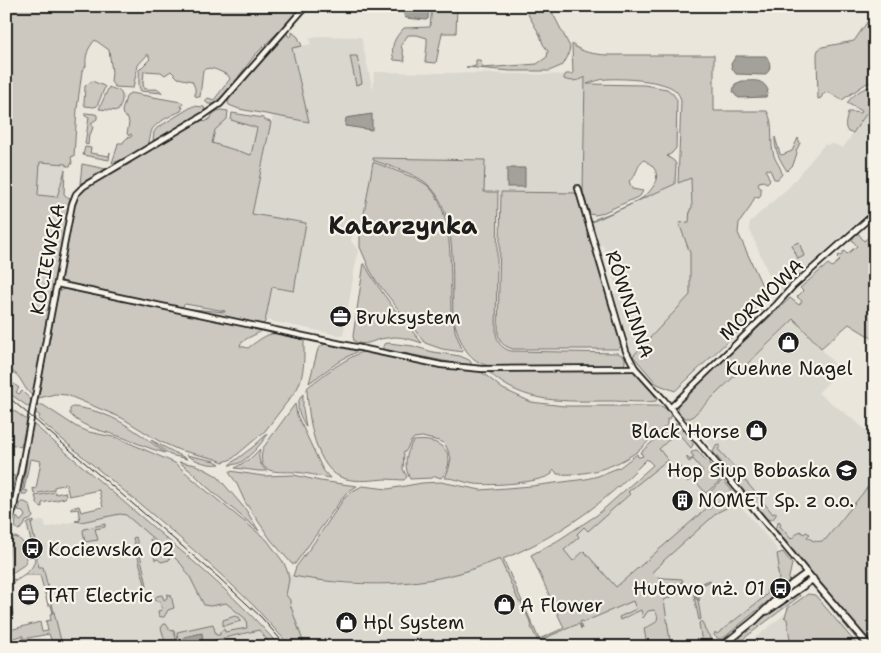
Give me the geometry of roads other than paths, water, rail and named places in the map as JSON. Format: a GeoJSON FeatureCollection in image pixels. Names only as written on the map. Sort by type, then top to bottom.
{"type":"FeatureCollection","features":[{"type":"Feature","properties":{"kind":"street","name":"KOCIEWSKA"},"geometry":{"type":"LineString","coordinates":[[6,536],[14,507],[73,199],[84,186],[204,116],[220,104],[306,6]]}},
{"type":"Feature","properties":{"kind":"street","name":"RÓWNINNA"},"geometry":{"type":"LineString","coordinates":[[578,188],[626,351],[635,368],[870,647]]}},
{"type":"Feature","properties":{"kind":"street","name":"MORWOWA"},"geometry":{"type":"LineString","coordinates":[[670,408],[777,304],[793,286],[875,214]]}},
{"type":"Feature","properties":{"kind":"street"},"geometry":{"type":"LineString","coordinates":[[57,284],[441,365],[482,369],[635,368]]}},
{"type":"Feature","properties":{"kind":"street"},"geometry":{"type":"LineString","coordinates":[[753,622],[792,584],[807,573]]}},
{"type":"Feature","properties":{"kind":"street"},"geometry":{"type":"LineString","coordinates":[[722,647],[812,579]]}},
{"type":"Feature","properties":{"kind":"railway"},"geometry":{"type":"LineString","coordinates":[[6,395],[218,577],[261,617],[287,647]]}},
{"type":"Feature","properties":{"kind":"place","name":"Bruksystem"},"geometry":{"type":"Point","coordinates":[340,317]}},
{"type":"Feature","properties":{"kind":"place","name":"Kuehne Nagel"},"geometry":{"type":"Point","coordinates":[789,342]}},
{"type":"Feature","properties":{"kind":"place","name":"Black Horse"},"geometry":{"type":"Point","coordinates":[756,431]}},
{"type":"Feature","properties":{"kind":"place","name":"Hop Siup Bobaska"},"geometry":{"type":"Point","coordinates":[846,470]}},
{"type":"Feature","properties":{"kind":"place","name":"NOMET Sp. z o.o."},"geometry":{"type":"Point","coordinates":[682,500]}},
{"type":"Feature","properties":{"kind":"place","name":"Kociewska 02"},"geometry":{"type":"Point","coordinates":[32,549]}},
{"type":"Feature","properties":{"kind":"place","name":"Hutowo nż. 01"},"geometry":{"type":"Point","coordinates":[781,588]}},
{"type":"Feature","properties":{"kind":"place","name":"TAT Electric"},"geometry":{"type":"Point","coordinates":[29,595]}},
{"type":"Feature","properties":{"kind":"place","name":"A Flower"},"geometry":{"type":"Point","coordinates":[504,605]}},
{"type":"Feature","properties":{"kind":"place","name":"Hpl System"},"geometry":{"type":"Point","coordinates":[347,622]}},
{"type":"Feature","properties":{"kind":"district","name":"Katarzynka"},"geometry":{"type":"Point","coordinates":[403,226]}}]}
